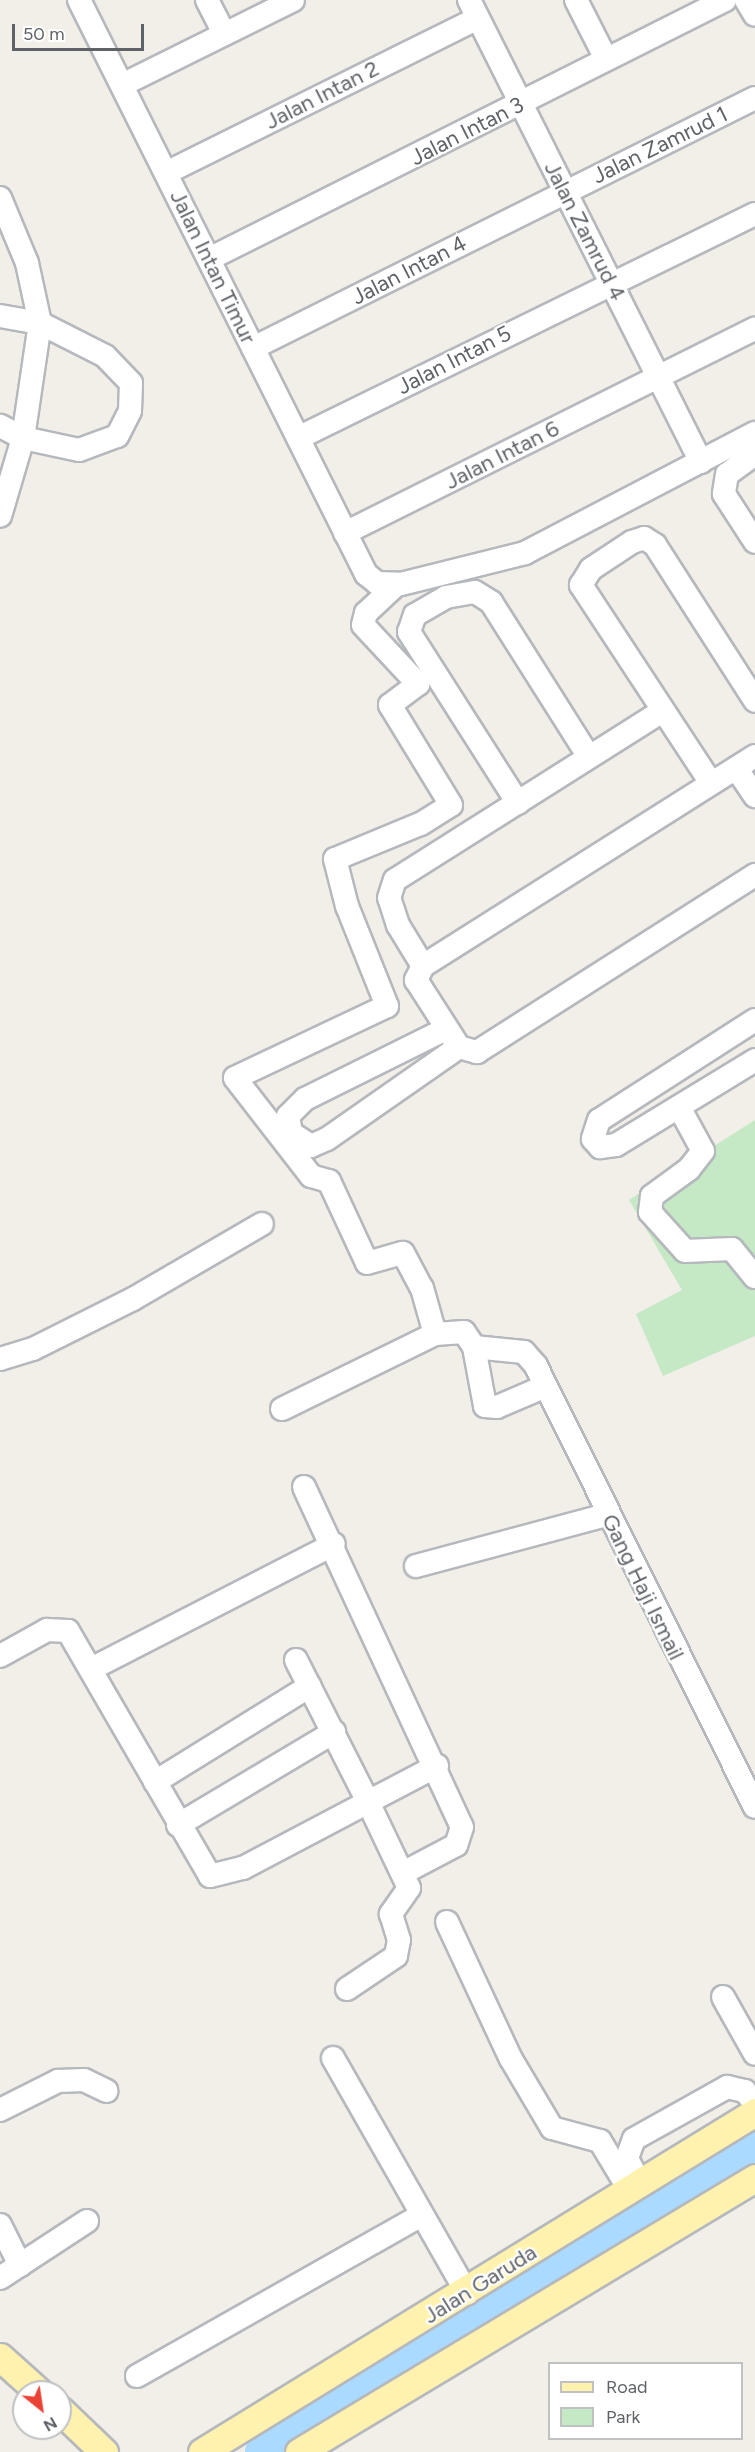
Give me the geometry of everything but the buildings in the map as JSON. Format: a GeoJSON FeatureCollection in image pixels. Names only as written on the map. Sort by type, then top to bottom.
{"type":"FeatureCollection","features":[{"type":"Feature","properties":{"kind":"main road","name":"Jalan Garuda"},"geometry":{"type":"LineString","coordinates":[[202,2452],[467,2293],[755,2112]]}},
{"type":"Feature","properties":{"kind":"main road"},"geometry":{"type":"LineString","coordinates":[[299,2452],[755,2178]]}},
{"type":"Feature","properties":{"kind":"main road"},"geometry":{"type":"LineString","coordinates":[[1,2360],[25,2380]]}},
{"type":"Feature","properties":{"kind":"main road"},"geometry":{"type":"LineString","coordinates":[[72,2421],[98,2444],[126,2452]]}},
{"type":"Feature","properties":{"kind":"street","name":"Jalan Intan Timur"},"geometry":{"type":"LineString","coordinates":[[79,0],[345,533]]}},
{"type":"Feature","properties":{"kind":"street"},"geometry":{"type":"LineString","coordinates":[[207,0],[224,34]]}},
{"type":"Feature","properties":{"kind":"street"},"geometry":{"type":"LineString","coordinates":[[122,85],[293,0]]}},
{"type":"Feature","properties":{"kind":"street"},"geometry":{"type":"LineString","coordinates":[[576,0],[606,59]]}},
{"type":"Feature","properties":{"kind":"street","name":"Jalan Intan 3"},"geometry":{"type":"LineString","coordinates":[[209,260],[521,104],[606,59],[698,6],[725,0]]}},
{"type":"Feature","properties":{"kind":"street"},"geometry":{"type":"LineString","coordinates":[[746,0],[755,15]]}},
{"type":"Feature","properties":{"kind":"street","name":"Jalan Zamrud 4"},"geometry":{"type":"LineString","coordinates":[[473,9],[701,462]]}},
{"type":"Feature","properties":{"kind":"street","name":"Jalan Intan 2"},"geometry":{"type":"LineString","coordinates":[[166,173],[473,9]]}},
{"type":"Feature","properties":{"kind":"street","name":"Jalan Zamrud 1"},"geometry":{"type":"LineString","coordinates":[[566,192],[755,98]]}},
{"type":"Feature","properties":{"kind":"street","name":"Jalan Intan 4"},"geometry":{"type":"LineString","coordinates":[[253,348],[566,192]]}},
{"type":"Feature","properties":{"kind":"street"},"geometry":{"type":"LineString","coordinates":[[0,198],[27,263],[40,323],[23,438],[0,516]]}},
{"type":"Feature","properties":{"kind":"street","name":"Jalan Intan 5"},"geometry":{"type":"LineString","coordinates":[[298,438],[611,282],[755,214]]}},
{"type":"Feature","properties":{"kind":"street"},"geometry":{"type":"LineString","coordinates":[[0,316],[40,323],[105,356],[131,383],[130,411],[117,436],[79,450],[23,438],[0,426]]}},
{"type":"Feature","properties":{"kind":"street","name":"Jalan Intan 6"},"geometry":{"type":"LineString","coordinates":[[345,533],[755,329]]}},
{"type":"Feature","properties":{"kind":"street"},"geometry":{"type":"LineString","coordinates":[[345,533],[366,574],[376,583],[396,585],[525,554],[755,433]]}},
{"type":"Feature","properties":{"kind":"street"},"geometry":{"type":"LineString","coordinates":[[755,454],[727,474],[724,494],[755,542]]}},
{"type":"Feature","properties":{"kind":"street"},"geometry":{"type":"LineString","coordinates":[[711,783],[581,585],[591,569],[644,538],[654,545],[755,700]]}},
{"type":"Feature","properties":{"kind":"street"},"geometry":{"type":"LineString","coordinates":[[396,585],[366,613],[363,625],[418,684],[390,705],[451,805],[420,824],[335,859],[346,906],[387,1006],[235,1078],[311,1176],[329,1181],[367,1263],[403,1253],[422,1288],[435,1334]]}},
{"type":"Feature","properties":{"kind":"street"},"geometry":{"type":"LineString","coordinates":[[518,802],[409,632],[415,615],[446,597],[475,592],[491,602],[590,757]]}},
{"type":"Feature","properties":{"kind":"street"},"geometry":{"type":"LineString","coordinates":[[423,966],[398,926],[389,897],[395,880],[662,711]]}},
{"type":"Feature","properties":{"kind":"street"},"geometry":{"type":"LineString","coordinates":[[755,796],[746,762],[423,966],[416,980],[453,1038],[477,1052],[497,1042],[755,875]]}},
{"type":"Feature","properties":{"kind":"street"},"geometry":{"type":"LineString","coordinates":[[755,1020],[599,1120],[592,1134],[600,1147],[616,1145],[755,1060]]}},
{"type":"Feature","properties":{"kind":"street"},"geometry":{"type":"LineString","coordinates":[[453,1038],[327,1139],[311,1146],[291,1133],[288,1116],[305,1100],[453,1038]]}},
{"type":"Feature","properties":{"kind":"street"},"geometry":{"type":"LineString","coordinates":[[679,1107],[704,1150],[689,1169],[652,1196],[650,1212],[685,1251],[732,1249],[755,1277]]}},
{"type":"Feature","properties":{"kind":"street"},"geometry":{"type":"LineString","coordinates":[[0,1359],[33,1349],[133,1299],[262,1224]]}},
{"type":"Feature","properties":{"kind":"street"},"geometry":{"type":"LineString","coordinates":[[282,1409],[435,1334],[464,1332],[474,1347],[485,1406],[497,1407],[544,1387]]}},
{"type":"Feature","properties":{"kind":"street","name":"Gang Haji Ismail"},"geometry":{"type":"LineString","coordinates":[[474,1347],[524,1352],[536,1366],[544,1387],[607,1515],[755,1807]]}},
{"type":"Feature","properties":{"kind":"street"},"geometry":{"type":"LineString","coordinates":[[304,1487],[334,1544],[436,1767],[462,1840],[403,1873]]}},
{"type":"Feature","properties":{"kind":"street"},"geometry":{"type":"LineString","coordinates":[[416,1566],[607,1515]]}},
{"type":"Feature","properties":{"kind":"street"},"geometry":{"type":"LineString","coordinates":[[91,1669],[334,1544]]}},
{"type":"Feature","properties":{"kind":"street"},"geometry":{"type":"LineString","coordinates":[[0,1656],[47,1630],[68,1630],[203,1870],[220,1877],[436,1767]]}},
{"type":"Feature","properties":{"kind":"street"},"geometry":{"type":"LineString","coordinates":[[296,1660],[334,1732],[409,1888],[391,1914],[399,1940],[396,1956],[347,1989]]}},
{"type":"Feature","properties":{"kind":"street"},"geometry":{"type":"LineString","coordinates":[[155,1782],[310,1686]]}},
{"type":"Feature","properties":{"kind":"street"},"geometry":{"type":"LineString","coordinates":[[178,1825],[334,1732]]}},
{"type":"Feature","properties":{"kind":"street"},"geometry":{"type":"LineString","coordinates":[[447,1922],[511,2059],[552,2128],[600,2141],[634,2186]]}},
{"type":"Feature","properties":{"kind":"street"},"geometry":{"type":"LineString","coordinates":[[723,1997],[755,2054]]}},
{"type":"Feature","properties":{"kind":"street"},"geometry":{"type":"LineString","coordinates":[[333,2058],[467,2293]]}},
{"type":"Feature","properties":{"kind":"street"},"geometry":{"type":"LineString","coordinates":[[0,2110],[58,2081],[84,2080],[107,2091]]}},
{"type":"Feature","properties":{"kind":"street"},"geometry":{"type":"LineString","coordinates":[[634,2186],[627,2158],[634,2139],[727,2087],[745,2091],[755,2104]]}},
{"type":"Feature","properties":{"kind":"street"},"geometry":{"type":"LineString","coordinates":[[136,2376],[421,2215]]}},
{"type":"Feature","properties":{"kind":"street"},"geometry":{"type":"LineString","coordinates":[[0,2278],[87,2221]]}},
{"type":"Feature","properties":{"kind":"street"},"geometry":{"type":"LineString","coordinates":[[0,2225],[20,2265]]}},
{"type":"Feature","properties":{"kind":"green space"},"geometry":{"type":"Polygon","coordinates":[[[755,1120],[755,1336],[663,1376],[636,1314],[682,1290],[629,1200],[755,1120]]]}},
{"type":"Feature","properties":{"kind":"waterway"},"geometry":{"type":"LineString","coordinates":[[261,2452],[755,2147]]}}]}
